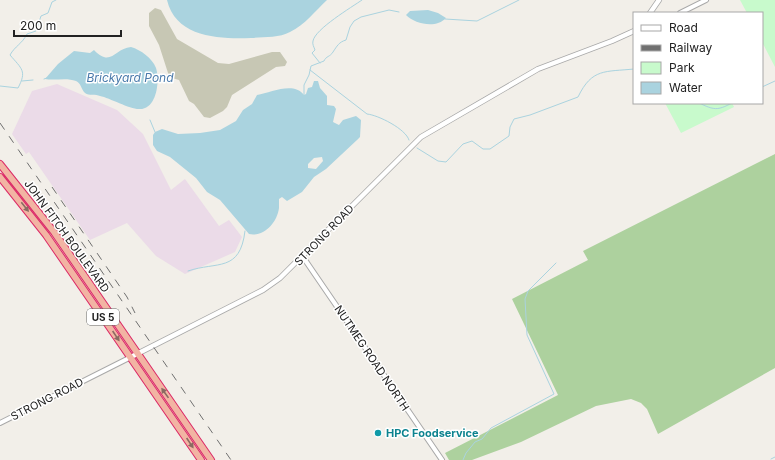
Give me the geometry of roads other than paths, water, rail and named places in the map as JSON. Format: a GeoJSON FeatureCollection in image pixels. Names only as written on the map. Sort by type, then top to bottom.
{"type":"FeatureCollection","features":[{"type":"Feature","properties":{"kind":"highway","name":"JOHN FITCH BOULEVARD"},"geometry":{"type":"LineString","coordinates":[[1,167],[54,232],[211,460]]}},
{"type":"Feature","properties":{"kind":"highway","name":"JOHN FITCH BOULEVARD"},"geometry":{"type":"LineString","coordinates":[[0,177],[46,235],[201,460]]}},
{"type":"Feature","properties":{"kind":"street"},"geometry":{"type":"LineString","coordinates":[[651,12],[659,0]]}},
{"type":"Feature","properties":{"kind":"street"},"geometry":{"type":"LineString","coordinates":[[682,12],[706,0]]}},
{"type":"Feature","properties":{"kind":"street","name":"STRONG ROAD"},"geometry":{"type":"LineString","coordinates":[[0,423],[263,290],[280,278],[303,257],[421,137],[538,69],[633,31]]}},
{"type":"Feature","properties":{"kind":"street","name":"NUTMEG ROAD NORTH"},"geometry":{"type":"LineString","coordinates":[[303,257],[442,460]]}},
{"type":"Feature","properties":{"kind":"water"},"geometry":{"type":"Polygon","coordinates":[[[167,0],[327,0],[310,18],[286,34],[271,37],[226,38],[201,34],[189,29],[172,13],[167,0]]]}},
{"type":"Feature","properties":{"kind":"water"},"geometry":{"type":"Polygon","coordinates":[[[428,10],[438,13],[446,18],[437,23],[426,24],[415,21],[406,15],[410,11],[428,10]]]}},
{"type":"Feature","properties":{"kind":"water","name":"Brickyard Pond"},"geometry":{"type":"Polygon","coordinates":[[[131,47],[146,55],[156,68],[158,79],[156,93],[154,99],[146,108],[136,109],[98,95],[87,94],[76,81],[64,79],[45,79],[58,64],[74,51],[90,53],[94,50],[100,55],[109,57],[121,50],[131,47]]]}},
{"type":"Feature","properties":{"kind":"water"},"geometry":{"type":"Polygon","coordinates":[[[314,81],[318,81],[320,88],[327,96],[327,105],[334,106],[336,109],[333,122],[339,125],[343,120],[356,116],[361,120],[360,137],[326,169],[314,177],[302,192],[287,201],[282,197],[279,199],[279,208],[276,219],[269,228],[260,233],[249,234],[220,200],[207,192],[196,178],[170,157],[157,151],[153,145],[153,135],[155,132],[162,129],[178,134],[220,130],[236,121],[243,110],[252,104],[257,95],[288,88],[299,91],[304,95],[306,94],[308,88],[312,87],[314,81]],[[322,157],[314,158],[308,164],[308,168],[316,169],[323,161],[322,157]]]}},
{"type":"Feature","properties":{"kind":"waterway"},"geometry":{"type":"LineString","coordinates":[[0,86],[18,88],[23,74],[18,64],[10,55],[27,34],[36,31],[41,16],[48,13],[52,2],[56,0]]}},
{"type":"Feature","properties":{"kind":"waterway"},"geometry":{"type":"LineString","coordinates":[[320,63],[312,53],[315,50],[313,46],[315,36],[327,25],[362,0]]}},
{"type":"Feature","properties":{"kind":"waterway"},"geometry":{"type":"LineString","coordinates":[[445,19],[477,21],[519,0]]}},
{"type":"Feature","properties":{"kind":"waterway"},"geometry":{"type":"LineString","coordinates":[[304,95],[304,85],[309,75],[311,66],[324,61],[332,54],[338,44],[346,40],[350,27],[354,21],[361,17],[389,10],[399,12]]}},
{"type":"Feature","properties":{"kind":"waterway"},"geometry":{"type":"LineString","coordinates":[[417,148],[438,161],[446,162],[463,144],[472,141],[483,149],[490,149],[509,136],[510,127],[514,119],[530,115],[578,97],[589,81],[600,73],[633,69]]}},
{"type":"Feature","properties":{"kind":"waterway"},"geometry":{"type":"LineString","coordinates":[[310,70],[367,114],[384,120],[403,131],[409,140]]}},
{"type":"Feature","properties":{"kind":"waterway"},"geometry":{"type":"LineString","coordinates":[[22,81],[33,80]]}},
{"type":"Feature","properties":{"kind":"waterway"},"geometry":{"type":"LineString","coordinates":[[763,87],[775,81]]}},
{"type":"Feature","properties":{"kind":"waterway"},"geometry":{"type":"LineString","coordinates":[[701,104],[716,109],[730,104]]}},
{"type":"Feature","properties":{"kind":"waterway"},"geometry":{"type":"LineString","coordinates":[[150,120],[155,132]]}},
{"type":"Feature","properties":{"kind":"waterway"},"geometry":{"type":"LineString","coordinates":[[188,271],[226,263],[232,259],[238,254],[245,231]]}},
{"type":"Feature","properties":{"kind":"waterway"},"geometry":{"type":"LineString","coordinates":[[463,460],[466,453],[475,442],[482,439],[491,428],[554,394],[527,335],[525,299],[528,291],[556,263]]}},
{"type":"Feature","properties":{"kind":"waterway"},"geometry":{"type":"LineString","coordinates":[[771,459],[775,457]]}},
{"type":"Feature","properties":{"kind":"railway"},"geometry":{"type":"LineString","coordinates":[[0,123],[231,460]]}},
{"type":"Feature","properties":{"kind":"railway"},"geometry":{"type":"LineString","coordinates":[[52,187],[127,297],[135,313]]}},
{"type":"Feature","properties":{"kind":"place","name":"HPC Foodservice"},"geometry":{"type":"Point","coordinates":[378,433]}}]}
